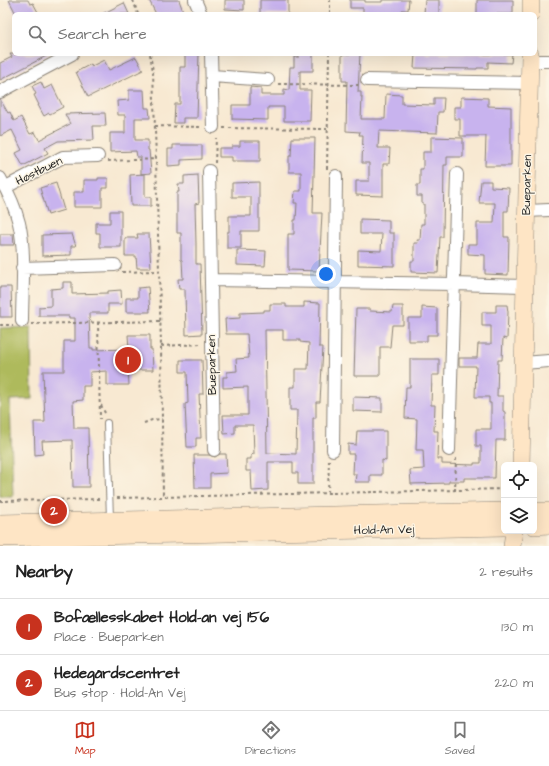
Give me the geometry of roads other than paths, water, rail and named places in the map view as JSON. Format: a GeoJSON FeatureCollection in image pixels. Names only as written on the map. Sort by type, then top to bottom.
{"type":"FeatureCollection","features":[{"type":"Feature","properties":{"kind":"street"},"geometry":{"type":"LineString","coordinates":[[195,0],[200,12]]}},
{"type":"Feature","properties":{"kind":"street"},"geometry":{"type":"LineString","coordinates":[[531,0],[531,12]]}},
{"type":"Feature","properties":{"kind":"street"},"geometry":{"type":"LineString","coordinates":[[0,92],[68,56]]}},
{"type":"Feature","properties":{"kind":"street"},"geometry":{"type":"LineString","coordinates":[[211,56],[215,127]]}},
{"type":"Feature","properties":{"kind":"street"},"geometry":{"type":"LineString","coordinates":[[530,57],[549,61]]}},
{"type":"Feature","properties":{"kind":"street","name":"Bueparken"},"geometry":{"type":"LineString","coordinates":[[521,462],[530,57]]}},
{"type":"Feature","properties":{"kind":"street"},"geometry":{"type":"LineString","coordinates":[[212,76],[268,80]]}},
{"type":"Feature","properties":{"kind":"street"},"geometry":{"type":"LineString","coordinates":[[367,80],[529,83]]}},
{"type":"Feature","properties":{"kind":"street","name":"Høstbuen"},"geometry":{"type":"LineString","coordinates":[[22,323],[22,238],[14,206],[3,182],[63,157],[98,156]]}},
{"type":"Feature","properties":{"kind":"street","name":"Bueparken"},"geometry":{"type":"LineString","coordinates":[[209,170],[214,450]]}},
{"type":"Feature","properties":{"kind":"street"},"geometry":{"type":"LineString","coordinates":[[449,450],[457,174]]}},
{"type":"Feature","properties":{"kind":"street"},"geometry":{"type":"LineString","coordinates":[[332,450],[336,176]]}},
{"type":"Feature","properties":{"kind":"street"},"geometry":{"type":"LineString","coordinates":[[527,210],[549,210]]}},
{"type":"Feature","properties":{"kind":"street"},"geometry":{"type":"LineString","coordinates":[[22,268],[115,266]]}},
{"type":"Feature","properties":{"kind":"street"},"geometry":{"type":"LineString","coordinates":[[211,280],[525,286]]}},
{"type":"Feature","properties":{"kind":"street"},"geometry":{"type":"LineString","coordinates":[[523,363],[549,361]]}},
{"type":"Feature","properties":{"kind":"street","name":"Hold-An Vej"},"geometry":{"type":"LineString","coordinates":[[0,523],[501,511]]}},
{"type":"Feature","properties":{"kind":"street"},"geometry":{"type":"LineString","coordinates":[[537,511],[549,511]]}},
{"type":"Feature","properties":{"kind":"street"},"geometry":{"type":"LineString","coordinates":[[110,520],[111,541]]}},
{"type":"Feature","properties":{"kind":"street"},"geometry":{"type":"LineString","coordinates":[[537,526],[549,525]]}},
{"type":"Feature","properties":{"kind":"street","name":"Hold-An Vej"},"geometry":{"type":"LineString","coordinates":[[0,538],[111,541],[501,527]]}},
{"type":"Feature","properties":{"kind":"street"},"geometry":{"type":"LineString","coordinates":[[512,546],[514,534]]}},
{"type":"Feature","properties":{"kind":"lane"},"geometry":{"type":"LineString","coordinates":[[107,423],[110,520]]}},
{"type":"Feature","properties":{"kind":"place","name":"Bofællesskabet Hold-an vej 156"},"geometry":{"type":"Point","coordinates":[128,360]}},
{"type":"Feature","properties":{"kind":"place","name":"Hedegårdscentret"},"geometry":{"type":"Point","coordinates":[54,511]}}]}
